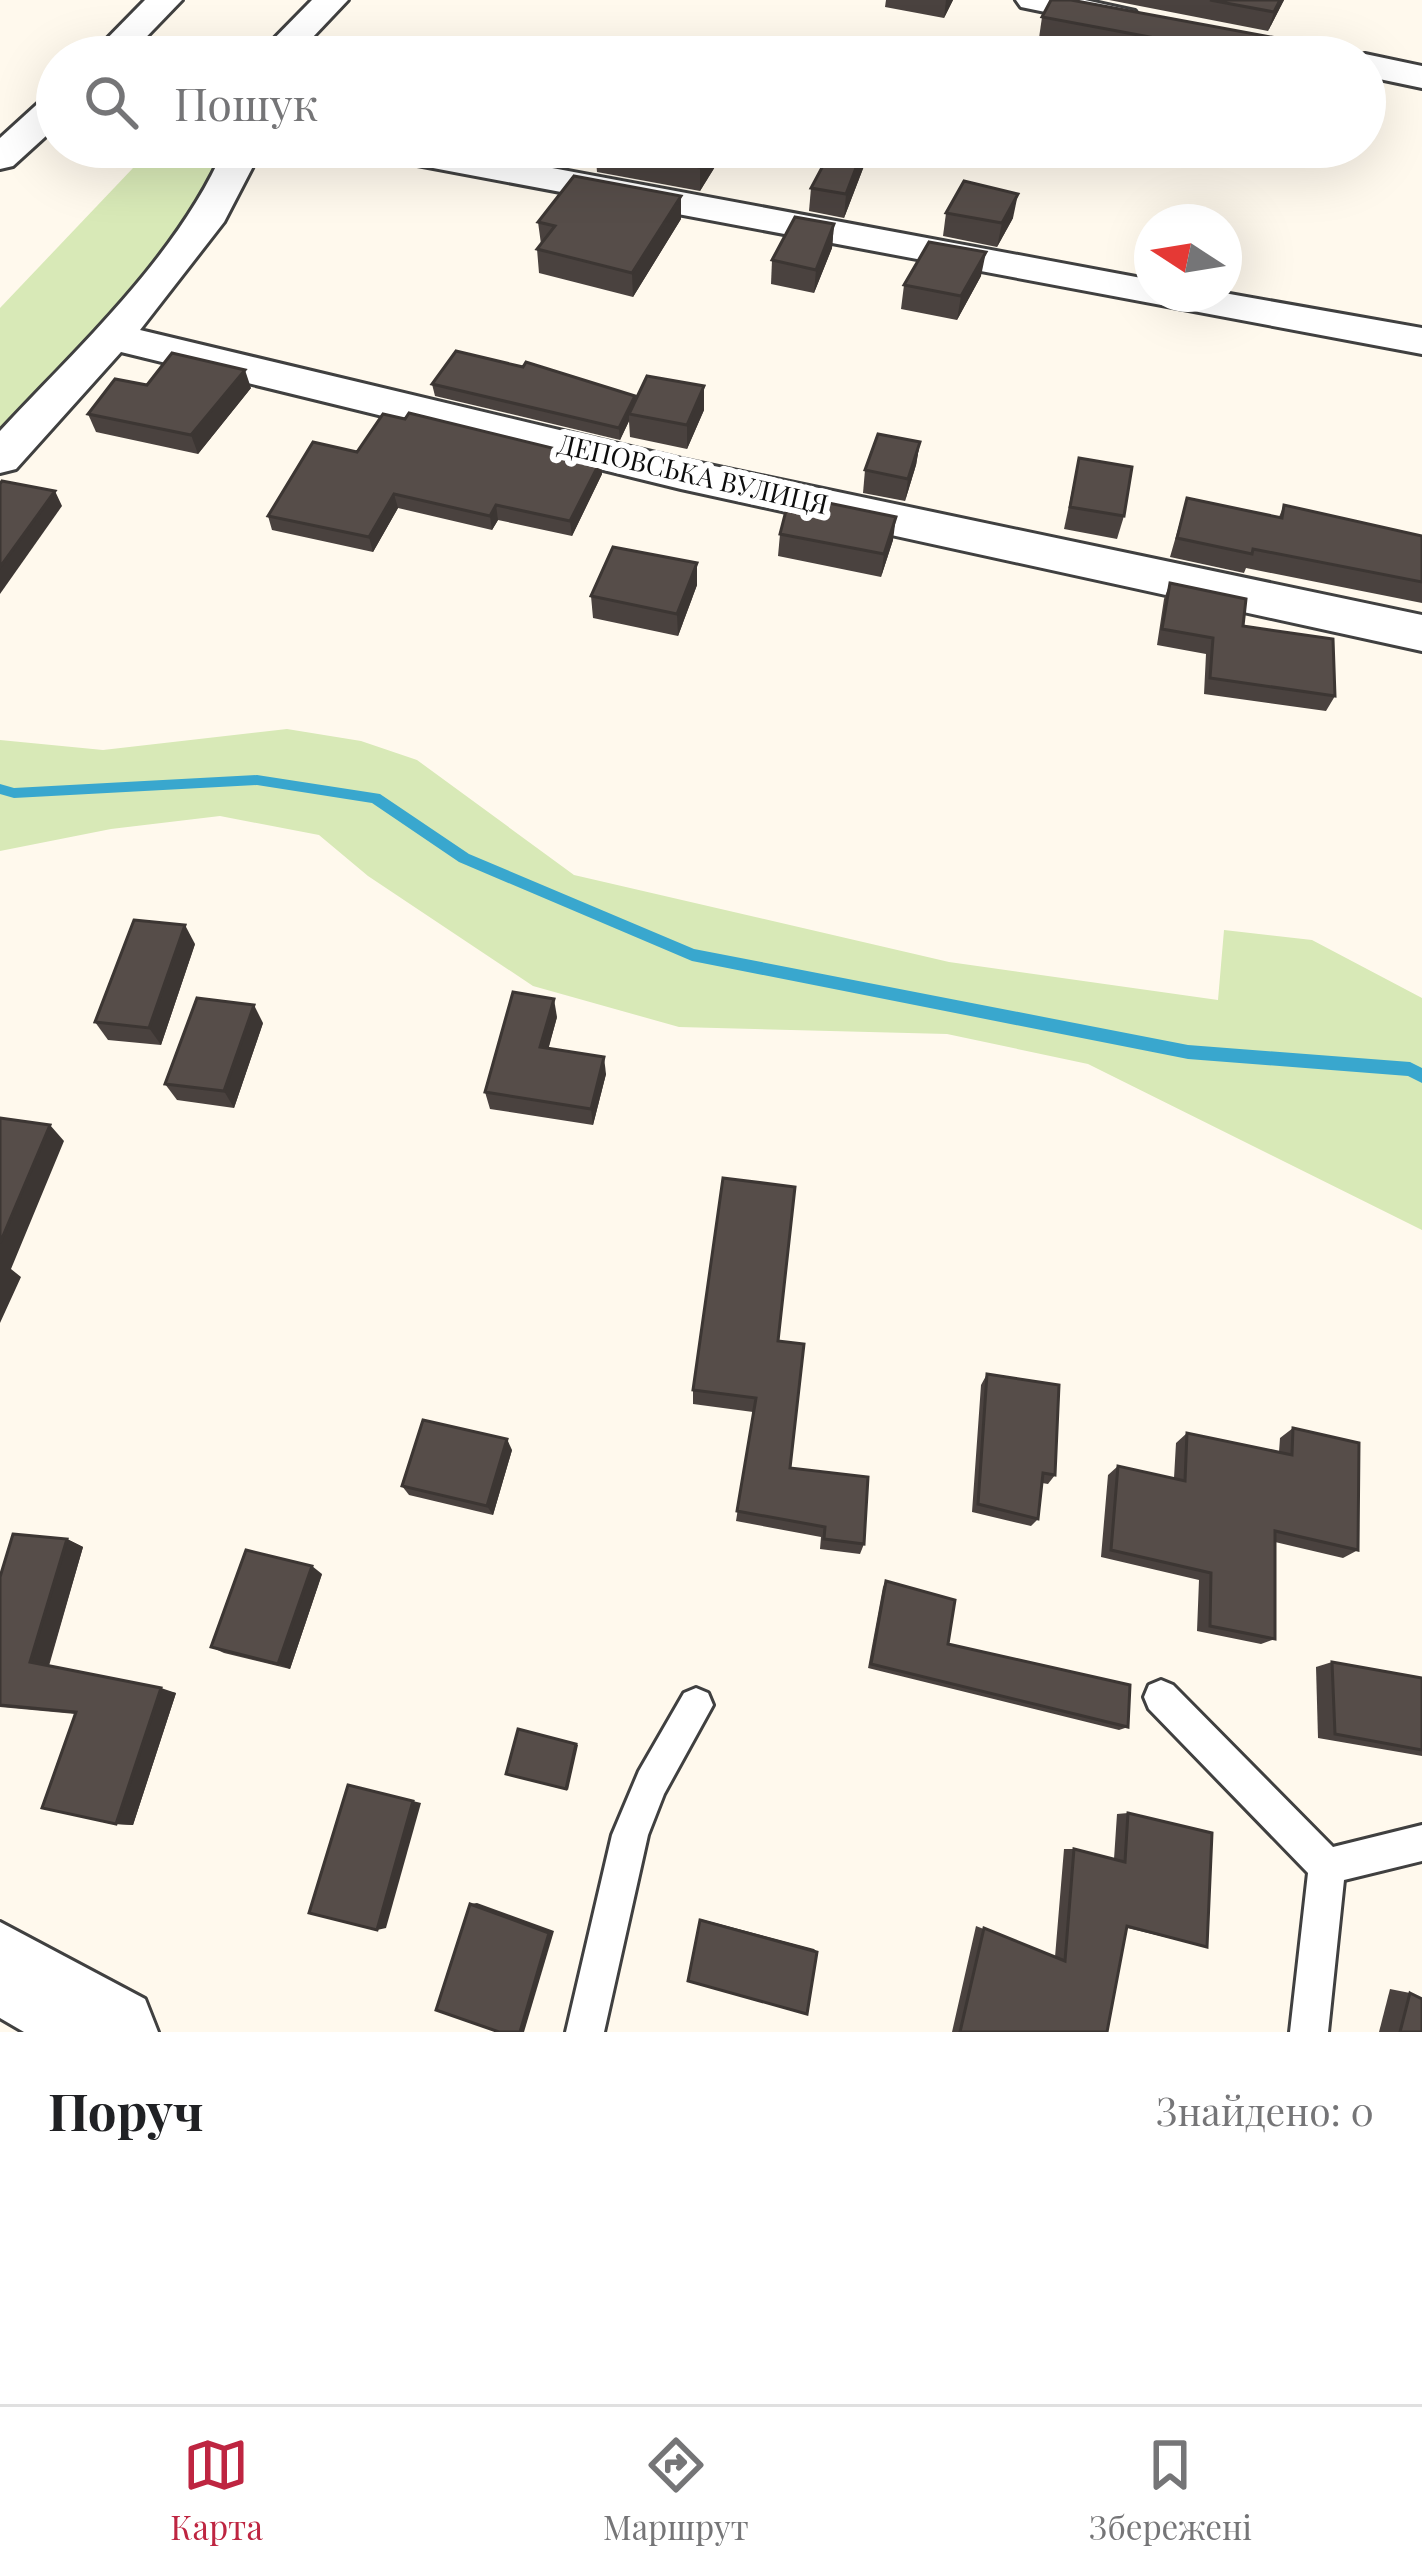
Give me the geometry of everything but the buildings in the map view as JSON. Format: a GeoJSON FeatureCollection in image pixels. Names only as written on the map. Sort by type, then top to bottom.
{"type":"FeatureCollection","features":[{"type":"Feature","properties":{"kind":"street"},"geometry":{"type":"LineString","coordinates":[[128,36],[165,0]]}},
{"type":"Feature","properties":{"kind":"street"},"geometry":{"type":"LineString","coordinates":[[295,36],[332,0]]}},
{"type":"Feature","properties":{"kind":"street"},"geometry":{"type":"LineString","coordinates":[[1033,0],[1166,26]]}},
{"type":"Feature","properties":{"kind":"street"},"geometry":{"type":"LineString","coordinates":[[1386,69],[1422,77]]}},
{"type":"Feature","properties":{"kind":"street"},"geometry":{"type":"LineString","coordinates":[[0,158],[36,125]]}},
{"type":"Feature","properties":{"kind":"street"},"geometry":{"type":"LineString","coordinates":[[0,458],[215,207],[234,168]]}},
{"type":"Feature","properties":{"kind":"street"},"geometry":{"type":"LineString","coordinates":[[490,168],[1134,290]]}},
{"type":"Feature","properties":{"kind":"street"},"geometry":{"type":"LineString","coordinates":[[1242,310],[1422,341]]}},
{"type":"Feature","properties":{"kind":"street","name":"ДЕПОВСЬКА ВУЛИЦЯ"},"geometry":{"type":"LineString","coordinates":[[108,336],[702,479],[1422,633]]}},
{"type":"Feature","properties":{"kind":"street"},"geometry":{"type":"LineString","coordinates":[[0,1967],[112,2032]]}},
{"type":"Feature","properties":{"kind":"lane"},"geometry":{"type":"LineString","coordinates":[[1161,1697],[1328,1866]]}},
{"type":"Feature","properties":{"kind":"lane"},"geometry":{"type":"LineString","coordinates":[[585,2032],[630,1835],[651,1783],[696,1705]]}},
{"type":"Feature","properties":{"kind":"lane"},"geometry":{"type":"LineString","coordinates":[[1328,1866],[1422,1843]]}},
{"type":"Feature","properties":{"kind":"lane"},"geometry":{"type":"LineString","coordinates":[[1309,2032],[1328,1866]]}},
{"type":"Feature","properties":{"kind":"green space"},"geometry":{"type":"Polygon","coordinates":[[[133,168],[219,168],[189,228],[0,437],[0,308],[133,168]]]}},
{"type":"Feature","properties":{"kind":"green space"},"geometry":{"type":"Polygon","coordinates":[[[287,729],[361,741],[417,760],[574,875],[949,962],[1218,1000],[1224,930],[1312,940],[1422,998],[1422,1230],[1088,1064],[947,1034],[679,1027],[533,986],[368,876],[319,835],[220,816],[111,829],[0,851],[0,740],[103,750],[287,729]]]}},
{"type":"Feature","properties":{"kind":"waterway"},"geometry":{"type":"LineString","coordinates":[[0,789],[14,793],[257,780],[375,798],[464,858],[692,955],[1188,1052],[1410,1069],[1422,1076]]}}]}
